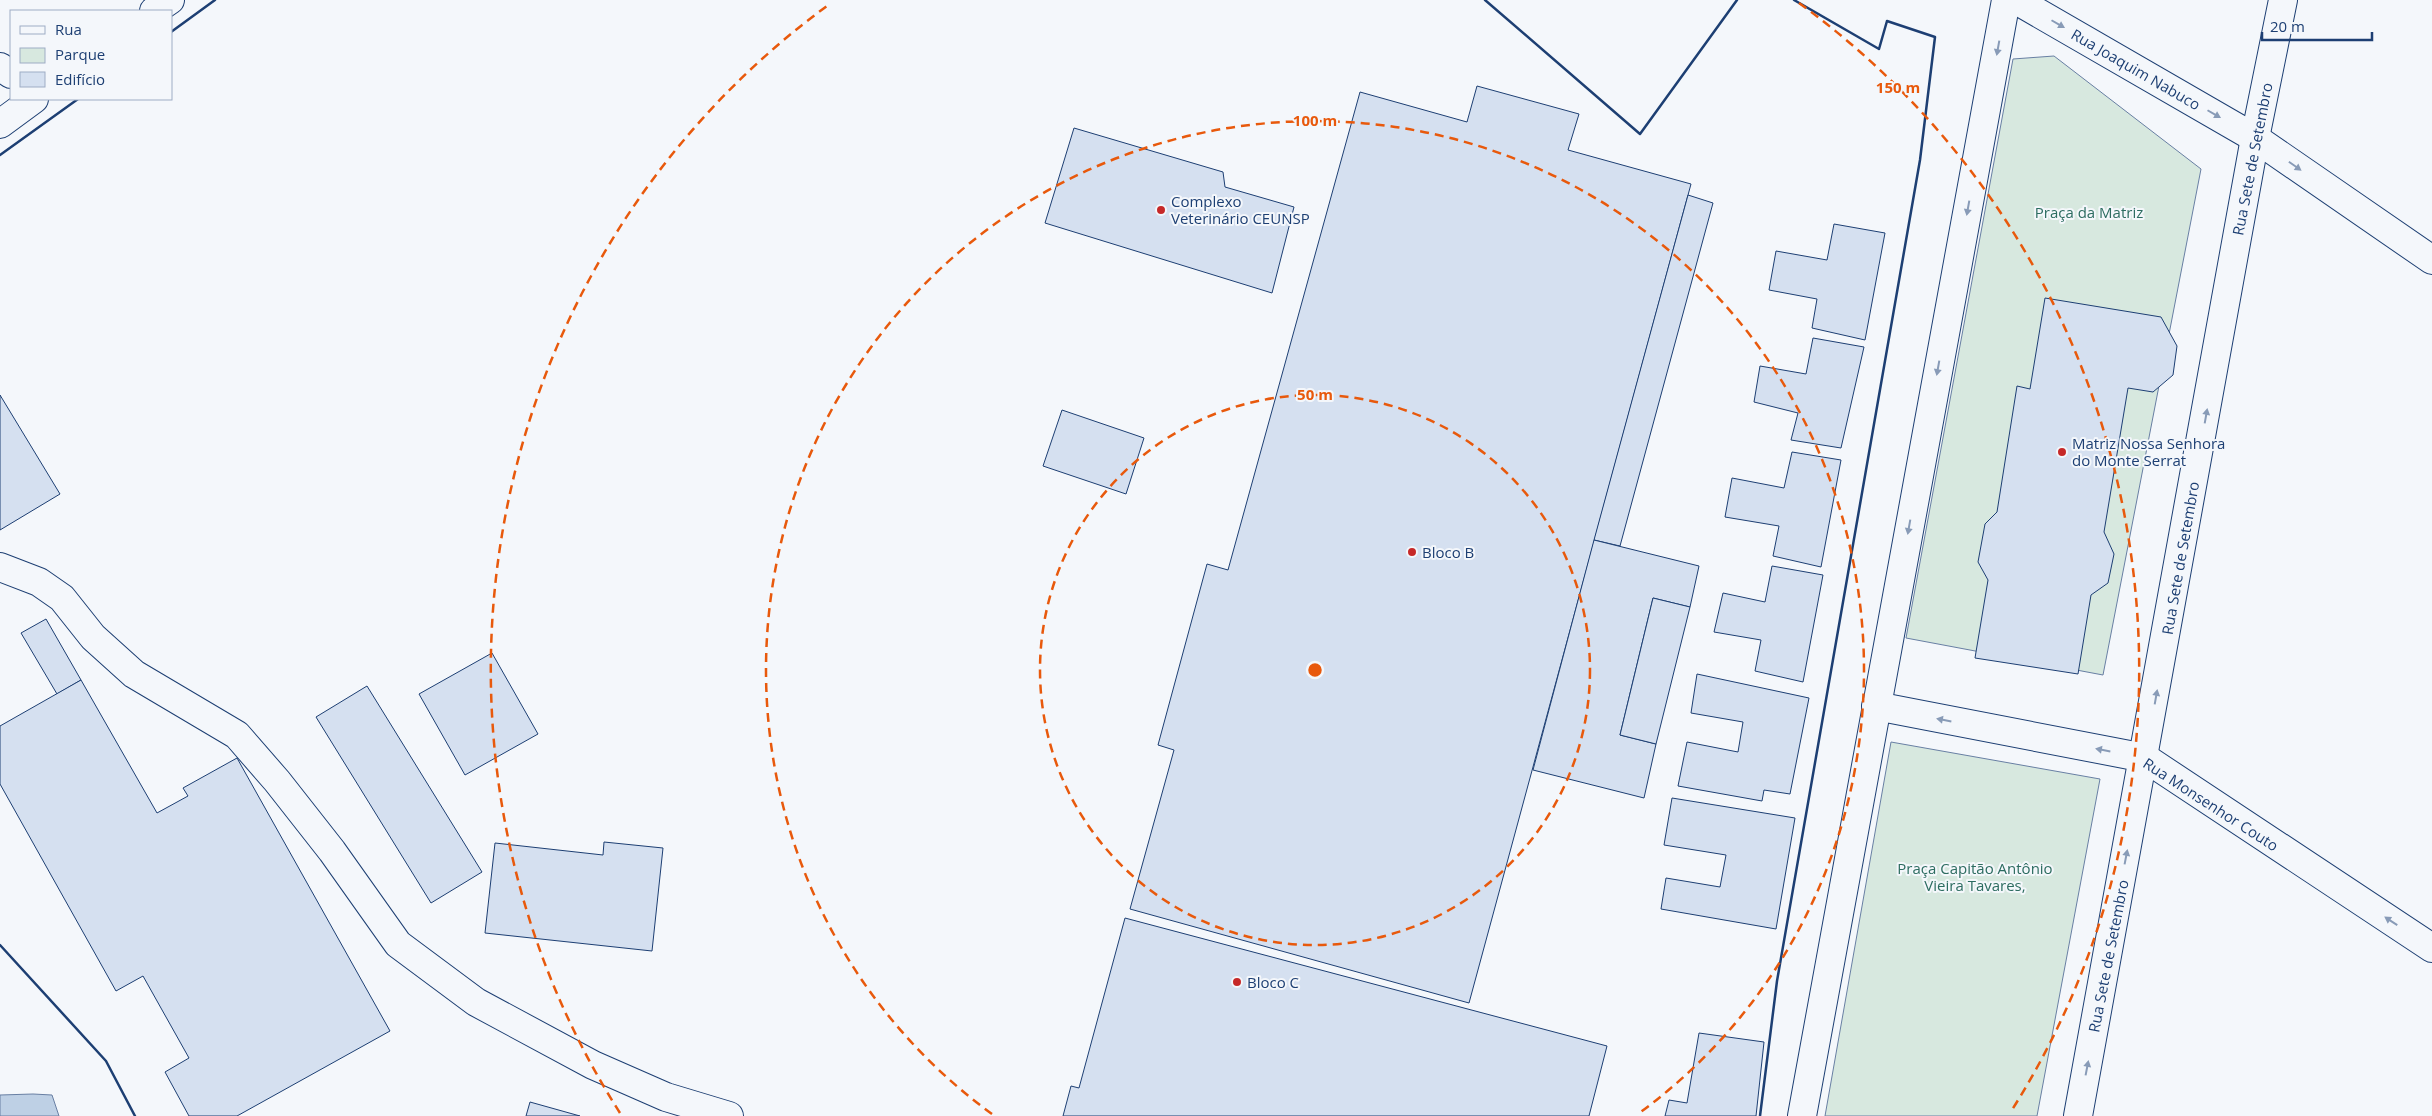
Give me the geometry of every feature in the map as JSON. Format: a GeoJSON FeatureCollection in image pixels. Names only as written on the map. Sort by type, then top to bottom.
{"type":"FeatureCollection","features":[{"type":"Feature","properties":{"kind":"street"},"geometry":{"type":"LineString","coordinates":[[155,10],[170,0]]}},
{"type":"Feature","properties":{"kind":"street"},"geometry":{"type":"LineString","coordinates":[[1802,1116],[2006,0]]}},
{"type":"Feature","properties":{"kind":"street","name":"Rua Joaquim Nabuco"},"geometry":{"type":"LineString","coordinates":[[2016,0],[2255,138],[2432,260]]}},
{"type":"Feature","properties":{"kind":"street","name":"Rua Sete de Setembro"},"geometry":{"type":"LineString","coordinates":[[2078,1116],[2145,758],[2255,138],[2283,0]]}},
{"type":"Feature","properties":{"kind":"street"},"geometry":{"type":"LineString","coordinates":[[1,122],[33,100]]}},
{"type":"Feature","properties":{"kind":"street"},"geometry":{"type":"LineString","coordinates":[[0,567],[39,582],[62,598],[93,637],[134,674],[237,735],[277,781],[332,851],[398,944],[476,1002],[593,1065],[666,1096],[729,1116]]}},
{"type":"Feature","properties":{"kind":"street","name":"Rua Monsenhor Couto"},"geometry":{"type":"LineString","coordinates":[[1876,706],[2145,758],[2432,948]]}},
{"type":"Feature","properties":{"kind":"green space","name":"Praça da Matriz"},"geometry":{"type":"Polygon","coordinates":[[[2054,56],[2201,169],[2103,675],[1906,638],[2013,59],[2054,56]]]}},
{"type":"Feature","properties":{"kind":"green space","name":"Praça Capitão Antônio Vieira Tavares,"},"geometry":{"type":"Polygon","coordinates":[[[1891,742],[2100,779],[2037,1116],[1825,1116],[1891,742]]]}},
{"type":"Feature","properties":{"kind":"water"},"geometry":{"type":"Polygon","coordinates":[[[0,1095],[52,1095],[59,1116],[0,1116],[0,1095]]]}},
{"type":"Feature","properties":{"kind":"building","name":"Bloco B"},"geometry":{"type":"Polygon","coordinates":[[[1477,86],[1579,114],[1568,150],[1691,184],[1469,1003],[1130,909],[1174,750],[1158,745],[1207,564],[1228,570],[1360,92],[1467,122],[1477,86]]]}},
{"type":"Feature","properties":{"kind":"building"},"geometry":{"type":"Polygon","coordinates":[[[1074,128],[1223,172],[1225,187],[1294,207],[1272,293],[1045,223],[1074,128]]]}},
{"type":"Feature","properties":{"kind":"building"},"geometry":{"type":"Polygon","coordinates":[[[1688,195],[1713,203],[1620,546],[1594,540],[1688,195]]]}},
{"type":"Feature","properties":{"kind":"building"},"geometry":{"type":"Polygon","coordinates":[[[1834,224],[1885,233],[1865,340],[1812,328],[1817,299],[1769,290],[1776,251],[1827,260],[1834,224]]]}},
{"type":"Feature","properties":{"kind":"building","name":"Matriz Nossa Senhora do Monte Serrat"},"geometry":{"type":"Polygon","coordinates":[[[2045,298],[2161,317],[2177,346],[2173,375],[2153,392],[2128,388],[2104,532],[2114,554],[2108,583],[2091,595],[2078,674],[1975,658],[1988,580],[1978,562],[1985,524],[1997,512],[2017,386],[2030,389],[2045,298]]]}},
{"type":"Feature","properties":{"kind":"building"},"geometry":{"type":"Polygon","coordinates":[[[1813,338],[1864,347],[1841,448],[1791,440],[1798,413],[1754,402],[1760,366],[1806,374],[1813,338]]]}},
{"type":"Feature","properties":{"kind":"building"},"geometry":{"type":"Polygon","coordinates":[[[0,395],[60,494],[0,530],[0,395]]]}},
{"type":"Feature","properties":{"kind":"building"},"geometry":{"type":"Polygon","coordinates":[[[1062,410],[1144,438],[1126,494],[1043,466],[1062,410]]]}},
{"type":"Feature","properties":{"kind":"building"},"geometry":{"type":"Polygon","coordinates":[[[1792,452],[1841,460],[1821,567],[1773,556],[1779,526],[1725,517],[1732,478],[1784,488],[1792,452]]]}},
{"type":"Feature","properties":{"kind":"building"},"geometry":{"type":"Polygon","coordinates":[[[1594,540],[1699,566],[1690,607],[1653,598],[1620,735],[1656,744],[1644,798],[1533,770],[1594,540]]]}},
{"type":"Feature","properties":{"kind":"building"},"geometry":{"type":"Polygon","coordinates":[[[1772,566],[1823,575],[1803,682],[1755,671],[1761,640],[1714,632],[1723,593],[1765,602],[1772,566]]]}},
{"type":"Feature","properties":{"kind":"building"},"geometry":{"type":"Polygon","coordinates":[[[1653,598],[1690,607],[1656,744],[1620,735],[1653,598]]]}},
{"type":"Feature","properties":{"kind":"building"},"geometry":{"type":"Polygon","coordinates":[[[46,619],[81,680],[57,694],[21,633],[46,619]]]}},
{"type":"Feature","properties":{"kind":"building"},"geometry":{"type":"Polygon","coordinates":[[[492,653],[538,734],[465,775],[419,694],[492,653]]]}},
{"type":"Feature","properties":{"kind":"building"},"geometry":{"type":"Polygon","coordinates":[[[1697,674],[1809,698],[1790,794],[1764,790],[1762,801],[1678,786],[1687,742],[1738,752],[1743,722],[1691,713],[1697,674]]]}},
{"type":"Feature","properties":{"kind":"building"},"geometry":{"type":"Polygon","coordinates":[[[81,680],[157,813],[188,796],[183,788],[237,758],[390,1031],[237,1116],[189,1116],[165,1072],[189,1058],[143,976],[116,991],[0,784],[0,726],[81,680]]]}},
{"type":"Feature","properties":{"kind":"building"},"geometry":{"type":"Polygon","coordinates":[[[367,686],[482,872],[431,903],[316,717],[367,686]]]}},
{"type":"Feature","properties":{"kind":"building"},"geometry":{"type":"Polygon","coordinates":[[[1672,798],[1795,818],[1776,929],[1661,909],[1666,878],[1720,887],[1726,855],[1664,845],[1672,798]]]}},
{"type":"Feature","properties":{"kind":"building"},"geometry":{"type":"Polygon","coordinates":[[[604,842],[663,848],[652,951],[485,933],[495,843],[603,855],[604,842]]]}},
{"type":"Feature","properties":{"kind":"building","name":"Bloco C"},"geometry":{"type":"Polygon","coordinates":[[[1125,918],[1607,1046],[1589,1116],[1063,1116],[1071,1086],[1079,1088],[1125,918]]]}},
{"type":"Feature","properties":{"kind":"building"},"geometry":{"type":"Polygon","coordinates":[[[1699,1033],[1764,1042],[1756,1116],[1665,1116],[1669,1100],[1687,1103],[1699,1033]]]}},
{"type":"Feature","properties":{"kind":"building"},"geometry":{"type":"Polygon","coordinates":[[[530,1102],[580,1116],[526,1116],[530,1102]]]}},
{"type":"Feature","properties":{"kind":"wall"},"geometry":{"type":"LineString","coordinates":[[172,31],[215,0]]}},
{"type":"Feature","properties":{"kind":"wall"},"geometry":{"type":"LineString","coordinates":[[1485,0],[1640,134],[1737,0]]}},
{"type":"Feature","properties":{"kind":"wall"},"geometry":{"type":"LineString","coordinates":[[1760,1116],[1777,981],[1920,160],[1935,37],[1887,21],[1879,49],[1794,0]]}},
{"type":"Feature","properties":{"kind":"wall"},"geometry":{"type":"LineString","coordinates":[[0,155],[77,100]]}},
{"type":"Feature","properties":{"kind":"wall"},"geometry":{"type":"LineString","coordinates":[[0,945],[106,1061],[135,1116]]}},
{"type":"Feature","properties":{"kind":"place","name":"Complexo Veterinário CEUNSP"},"geometry":{"type":"Point","coordinates":[1161,210]}},
{"type":"Feature","properties":{"kind":"place","name":"Matriz Nossa Senhora do Monte Serrat"},"geometry":{"type":"Point","coordinates":[2062,452]}},
{"type":"Feature","properties":{"kind":"place","name":"Bloco B"},"geometry":{"type":"Point","coordinates":[1412,552]}},
{"type":"Feature","properties":{"kind":"place","name":"Bloco C"},"geometry":{"type":"Point","coordinates":[1237,982]}}]}
